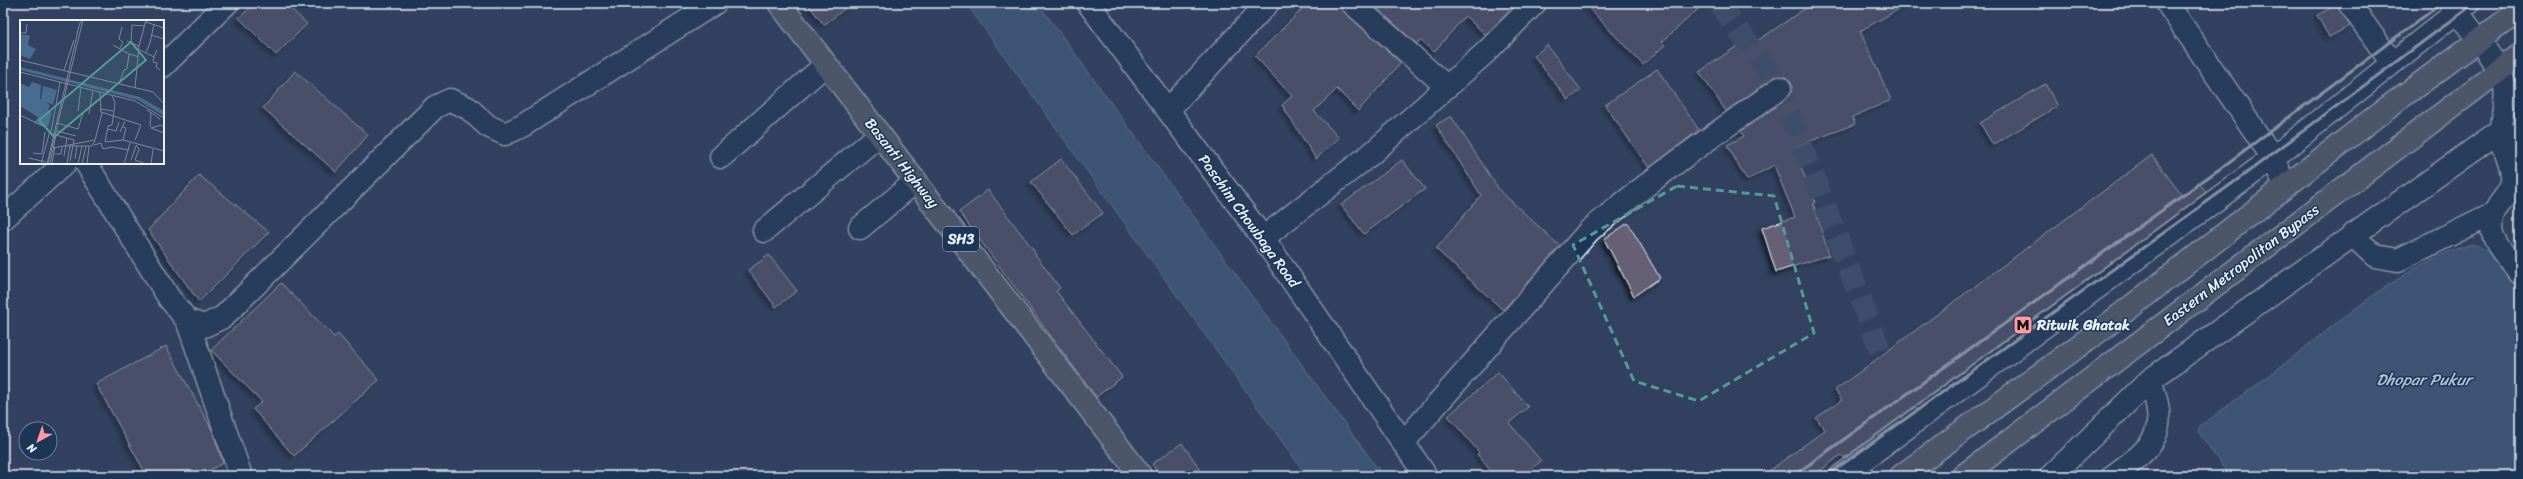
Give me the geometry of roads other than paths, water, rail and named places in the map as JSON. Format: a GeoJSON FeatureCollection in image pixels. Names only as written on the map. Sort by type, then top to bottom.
{"type":"FeatureCollection","features":[{"type":"Feature","properties":{"kind":"main road","name":"Basanti Highway"},"geometry":{"type":"LineString","coordinates":[[779,3],[1141,476]]}},
{"type":"Feature","properties":{"kind":"main road"},"geometry":{"type":"LineString","coordinates":[[1901,476],[2110,323],[2285,186],[2520,10]]}},
{"type":"Feature","properties":{"kind":"main road","name":"Eastern Metropolitan Bypass"},"geometry":{"type":"LineString","coordinates":[[1963,476],[2520,55]]}},
{"type":"Feature","properties":{"kind":"street"},"geometry":{"type":"LineString","coordinates":[[164,65],[227,3]]}},
{"type":"Feature","properties":{"kind":"street"},"geometry":{"type":"LineString","coordinates":[[187,320],[204,326],[223,317],[435,107],[450,100],[468,108],[488,126],[505,134],[522,126],[715,3]]}},
{"type":"Feature","properties":{"kind":"street","name":"Paschim Chowbaga Road"},"geometry":{"type":"LineString","coordinates":[[1088,3],[1263,238],[1426,476]]}},
{"type":"Feature","properties":{"kind":"street"},"geometry":{"type":"LineString","coordinates":[[1168,110],[1268,3]]}},
{"type":"Feature","properties":{"kind":"street"},"geometry":{"type":"LineString","coordinates":[[1352,3],[1446,87]]}},
{"type":"Feature","properties":{"kind":"street"},"geometry":{"type":"LineString","coordinates":[[1263,238],[1371,154],[1446,87],[1535,3]]}},
{"type":"Feature","properties":{"kind":"street"},"geometry":{"type":"LineString","coordinates":[[2167,3],[2273,158],[2285,186]]}},
{"type":"Feature","properties":{"kind":"street"},"geometry":{"type":"LineString","coordinates":[[2349,3],[2392,64]]}},
{"type":"Feature","properties":{"kind":"street"},"geometry":{"type":"LineString","coordinates":[[1841,476],[2273,158],[2392,64],[2458,6],[2478,41],[2499,70],[2505,86],[2512,182],[2494,214],[2491,229],[2496,243],[2520,273]]}},
{"type":"Feature","properties":{"kind":"street"},"geometry":{"type":"LineString","coordinates":[[721,157],[825,65]]}},
{"type":"Feature","properties":{"kind":"street"},"geometry":{"type":"LineString","coordinates":[[1403,443],[1589,232],[1620,205],[1780,88]]}},
{"type":"Feature","properties":{"kind":"street"},"geometry":{"type":"LineString","coordinates":[[764,231],[880,135]]}},
{"type":"Feature","properties":{"kind":"street"},"geometry":{"type":"LineString","coordinates":[[2065,472],[2150,380],[2352,235],[2508,137]]}},
{"type":"Feature","properties":{"kind":"street"},"geometry":{"type":"LineString","coordinates":[[3,219],[64,164]]}},
{"type":"Feature","properties":{"kind":"street"},"geometry":{"type":"LineString","coordinates":[[87,164],[169,298],[187,320],[241,476]]}},
{"type":"Feature","properties":{"kind":"street"},"geometry":{"type":"LineString","coordinates":[[860,228],[916,181]]}},
{"type":"Feature","properties":{"kind":"street"},"geometry":{"type":"LineString","coordinates":[[2352,235],[2375,256],[2398,260],[2494,214]]}},
{"type":"Feature","properties":{"kind":"street"},"geometry":{"type":"LineString","coordinates":[[2113,476],[2149,445],[2157,435],[2160,410],[2150,380]]}},
{"type":"Feature","properties":{"kind":"water"},"geometry":{"type":"Polygon","coordinates":[[[966,3],[1038,3],[1383,476],[1307,476],[966,3]]]}},
{"type":"Feature","properties":{"kind":"water","name":"Dhopar Pukur"},"geometry":{"type":"Polygon","coordinates":[[[2474,244],[2499,261],[2520,284],[2520,476],[2229,476],[2198,431],[2201,426],[2270,375],[2341,319],[2395,281],[2422,265],[2449,252],[2474,244]]]}},
{"type":"Feature","properties":{"kind":"tunnel"},"geometry":{"type":"LineString","coordinates":[[1719,3],[1780,88],[1880,350]]}},
{"type":"Feature","properties":{"kind":"railway"},"geometry":{"type":"LineString","coordinates":[[1793,476],[2225,165],[2442,3]]}},
{"type":"Feature","properties":{"kind":"railway"},"geometry":{"type":"LineString","coordinates":[[1826,476],[2237,180],[2475,3]]}},
{"type":"Feature","properties":{"kind":"place","name":"Ritwik Ghatak"},"geometry":{"type":"Point","coordinates":[2023,325]}}]}
